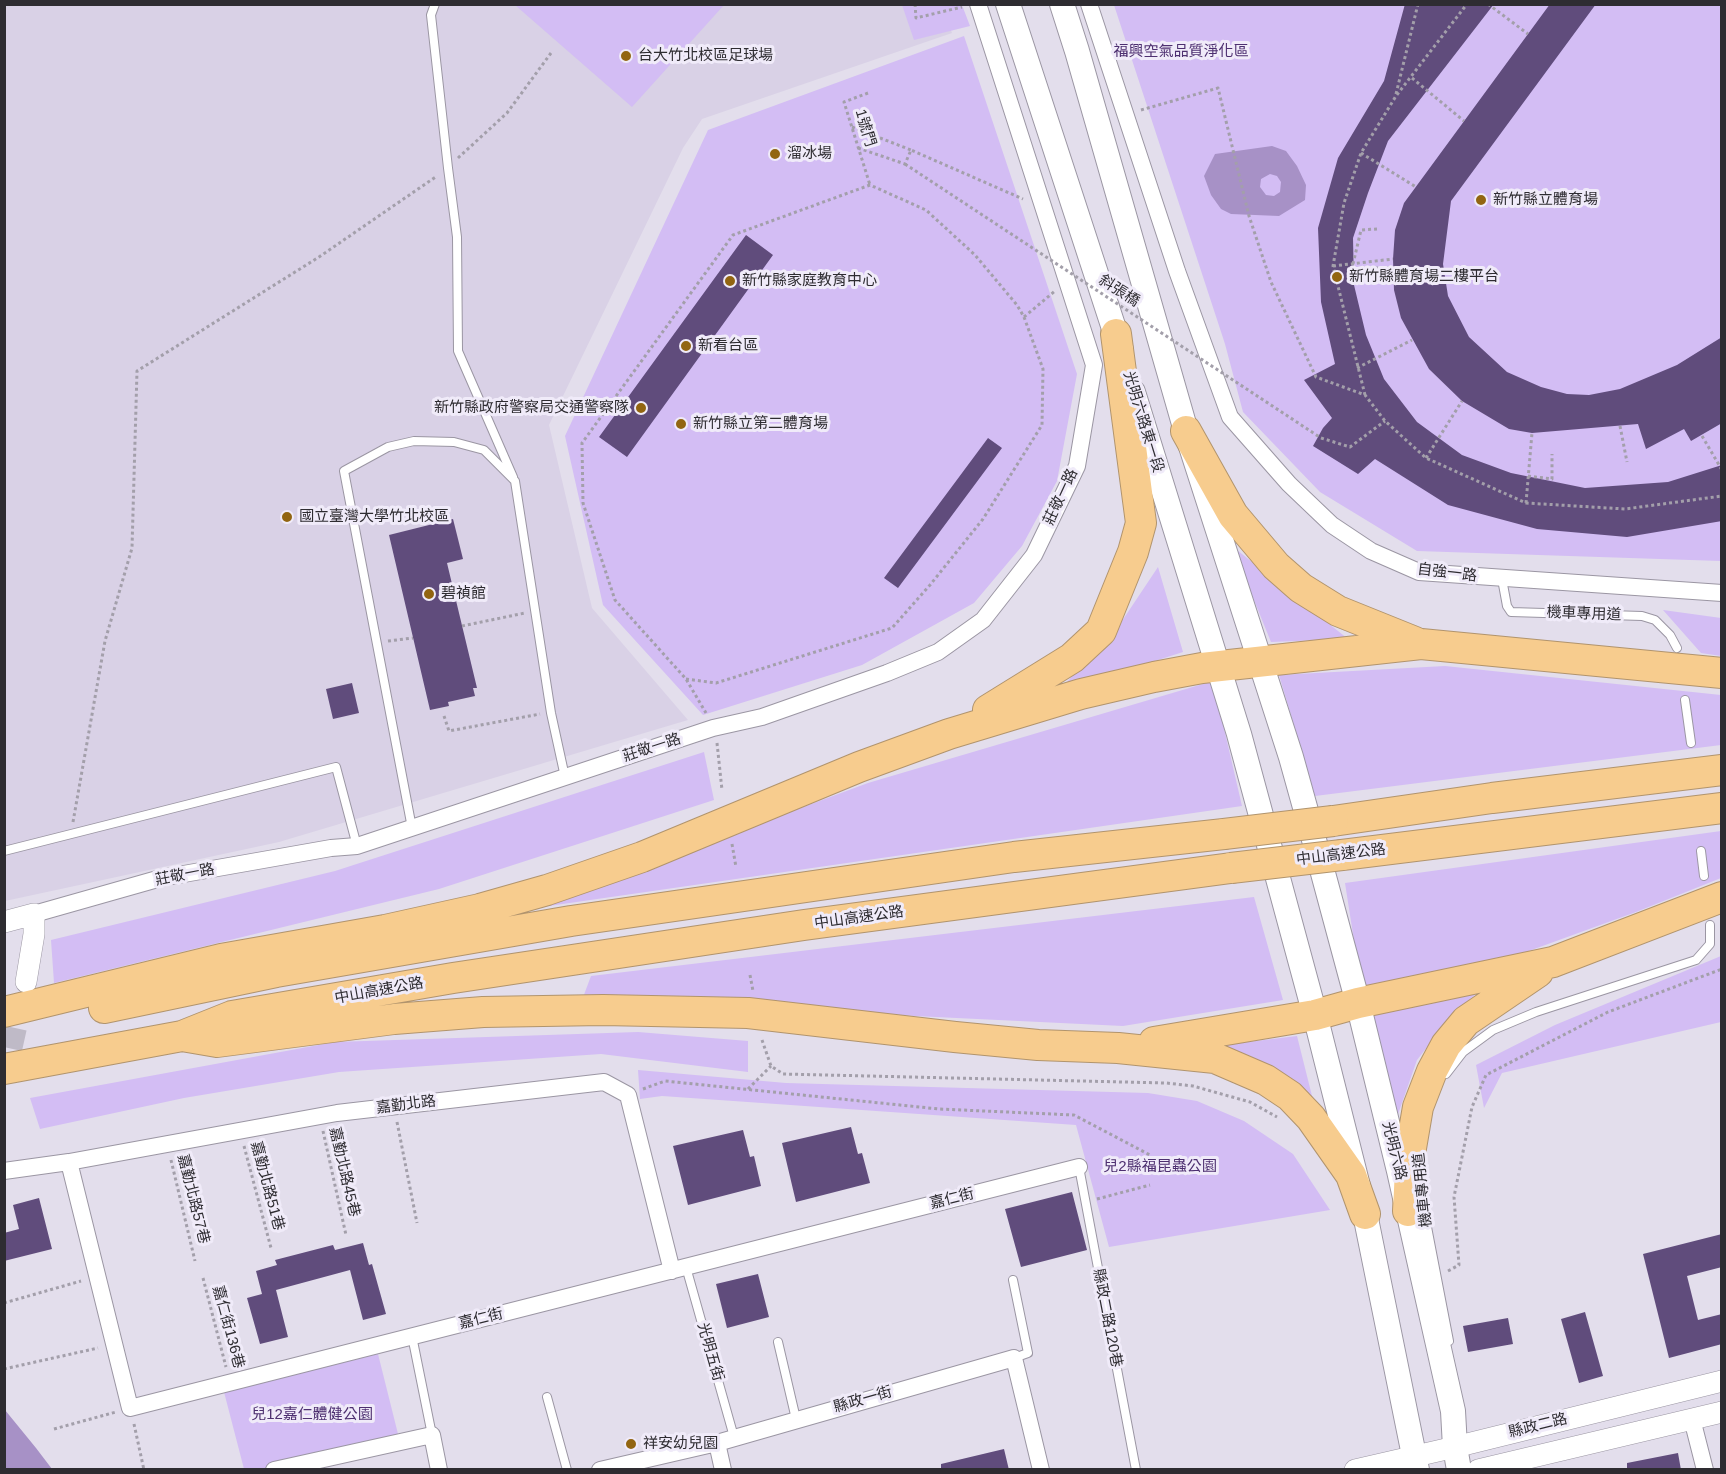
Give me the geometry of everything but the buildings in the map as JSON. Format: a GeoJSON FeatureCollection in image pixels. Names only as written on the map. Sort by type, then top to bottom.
{"type":"FeatureCollection","features":[{"type":"Feature","properties":{"kind":"highway"},"geometry":{"type":"LineString","coordinates":[[949,734],[1072,658],[1101,631],[1117,596],[1141,523],[1116,333]]}},
{"type":"Feature","properties":{"kind":"highway"},"geometry":{"type":"LineString","coordinates":[[1186,431],[1233,515],[1276,566],[1301,588],[1338,610],[1420,644]]}},
{"type":"Feature","properties":{"kind":"highway"},"geometry":{"type":"LineString","coordinates":[[4,1012],[221,959],[385,930],[480,909],[547,890],[642,857],[859,767],[949,734],[1081,694],[1154,676],[1217,666],[1420,644],[1722,672]]}},
{"type":"Feature","properties":{"kind":"highway"},"geometry":{"type":"LineString","coordinates":[[4,1029],[276,972],[571,921],[1014,857],[1224,834],[1323,829],[1492,798],[1722,770]]}},
{"type":"Feature","properties":{"kind":"highway","name":"中山高速公路"},"geometry":{"type":"LineString","coordinates":[[4,1069],[182,1036],[232,1016],[453,978],[804,925],[1232,868],[1722,808]]}},
{"type":"Feature","properties":{"kind":"highway"},"geometry":{"type":"LineString","coordinates":[[1415,1203],[1411,1148],[1418,1107],[1432,1071],[1446,1046],[1466,1021],[1553,962],[1713,886]]}},
{"type":"Feature","properties":{"kind":"highway"},"geometry":{"type":"LineString","coordinates":[[1118,1048],[1315,1015],[1358,1003],[1553,962]]}},
{"type":"Feature","properties":{"kind":"highway"},"geometry":{"type":"LineString","coordinates":[[182,1036],[217,1042],[394,1019],[483,1012],[603,1010],[748,1013],[990,1041],[1118,1048],[1215,1058],[1266,1080],[1290,1096],[1311,1118],[1351,1174],[1365,1214]]}},
{"type":"Feature","properties":{"kind":"main road","name":"光明六路東一段"},"geometry":{"type":"LineString","coordinates":[[1008,4],[1116,333],[1239,734],[1315,1015]]}},
{"type":"Feature","properties":{"kind":"main road"},"geometry":{"type":"LineString","coordinates":[[1062,4],[1186,431],[1291,757],[1323,829]]}},
{"type":"Feature","properties":{"kind":"main road","name":"光明六路"},"geometry":{"type":"LineString","coordinates":[[1323,829],[1358,1003],[1415,1203],[1453,1411],[1457,1458]]}},
{"type":"Feature","properties":{"kind":"main road"},"geometry":{"type":"LineString","coordinates":[[1315,1015],[1365,1214],[1415,1463]]}},
{"type":"Feature","properties":{"kind":"street"},"geometry":{"type":"LineString","coordinates":[[1077,51],[1083,4]]}},
{"type":"Feature","properties":{"kind":"street","name":"自強一路"},"geometry":{"type":"LineString","coordinates":[[1089,4],[1177,272],[1230,417],[1298,492],[1332,525],[1371,551],[1419,572],[1722,593]]}},
{"type":"Feature","properties":{"kind":"street","name":"莊敬一路"},"geometry":{"type":"LineString","coordinates":[[4,922],[161,878],[331,848],[357,846],[713,728],[762,717],[887,674],[938,652],[983,620],[1034,555],[1077,466],[1094,365],[970,5]]}},
{"type":"Feature","properties":{"kind":"street"},"geometry":{"type":"LineString","coordinates":[[26,982],[34,934],[34,914]]}},
{"type":"Feature","properties":{"kind":"street","name":"嘉勤北路"},"geometry":{"type":"LineString","coordinates":[[4,1172],[319,1116],[394,1106],[604,1082],[628,1095]]}},
{"type":"Feature","properties":{"kind":"street"},"geometry":{"type":"LineString","coordinates":[[628,1095],[679,1269]]}},
{"type":"Feature","properties":{"kind":"street"},"geometry":{"type":"LineString","coordinates":[[69,1162],[130,1408]]}},
{"type":"Feature","properties":{"kind":"street","name":"嘉仁街"},"geometry":{"type":"LineString","coordinates":[[130,1408],[1078,1167]]}},
{"type":"Feature","properties":{"kind":"street"},"geometry":{"type":"LineString","coordinates":[[1014,1358],[1041,1470]]}},
{"type":"Feature","properties":{"kind":"street","name":"縣政一街"},"geometry":{"type":"LineString","coordinates":[[600,1470],[717,1443],[1014,1358]]}},
{"type":"Feature","properties":{"kind":"street","name":"縣政二路"},"geometry":{"type":"LineString","coordinates":[[1355,1470],[1457,1458],[1722,1381]]}},
{"type":"Feature","properties":{"kind":"street","name":"縣政二路"},"geometry":{"type":"LineString","coordinates":[[1478,1470],[1722,1412]]}},
{"type":"Feature","properties":{"kind":"street"},"geometry":{"type":"LineString","coordinates":[[1692,1419],[1705,1470]]}},
{"type":"Feature","properties":{"kind":"street"},"geometry":{"type":"LineString","coordinates":[[274,1470],[432,1435],[439,1470]]}},
{"type":"Feature","properties":{"kind":"street"},"geometry":{"type":"LineString","coordinates":[[717,1443],[723,1470]]}},
{"type":"Feature","properties":{"kind":"lane"},"geometry":{"type":"LineString","coordinates":[[435,4],[431,15],[458,237],[458,351],[515,481],[551,712],[565,777]]}},
{"type":"Feature","properties":{"kind":"lane"},"geometry":{"type":"LineString","coordinates":[[412,828],[344,471],[388,447],[414,441],[454,442],[484,450],[515,481]]}},
{"type":"Feature","properties":{"kind":"lane","name":"機車專用道"},"geometry":{"type":"LineString","coordinates":[[1502,579],[1507,606],[1511,612],[1642,615],[1655,620],[1670,635],[1677,648]]}},
{"type":"Feature","properties":{"kind":"lane"},"geometry":{"type":"LineString","coordinates":[[1685,700],[1691,743]]}},
{"type":"Feature","properties":{"kind":"lane"},"geometry":{"type":"LineString","coordinates":[[4,851],[336,767],[357,846]]}},
{"type":"Feature","properties":{"kind":"lane"},"geometry":{"type":"LineString","coordinates":[[1701,851],[1713,886]]}},
{"type":"Feature","properties":{"kind":"lane"},"geometry":{"type":"LineString","coordinates":[[1440,1081],[1462,1052],[1493,1030],[1536,1012],[1696,960],[1710,944],[1710,925]]}},
{"type":"Feature","properties":{"kind":"lane"},"geometry":{"type":"LineString","coordinates":[[1710,937],[1722,936]]}},
{"type":"Feature","properties":{"kind":"lane","name":"機車專用道"},"geometry":{"type":"LineString","coordinates":[[1419,1178],[1418,1145],[1425,1117]]}},
{"type":"Feature","properties":{"kind":"lane","name":"縣政二路120巷"},"geometry":{"type":"LineString","coordinates":[[1078,1167],[1136,1470]]}},
{"type":"Feature","properties":{"kind":"lane","name":"機車專用道"},"geometry":{"type":"LineString","coordinates":[[1415,1203],[1452,1353]]}},
{"type":"Feature","properties":{"kind":"lane","name":"光明五街"},"geometry":{"type":"LineString","coordinates":[[679,1269],[734,1437]]}},
{"type":"Feature","properties":{"kind":"lane"},"geometry":{"type":"LineString","coordinates":[[1013,1280],[1028,1353],[1014,1358]]}},
{"type":"Feature","properties":{"kind":"lane"},"geometry":{"type":"LineString","coordinates":[[412,1336],[432,1435]]}},
{"type":"Feature","properties":{"kind":"lane"},"geometry":{"type":"LineString","coordinates":[[778,1342],[796,1419]]}},
{"type":"Feature","properties":{"kind":"lane"},"geometry":{"type":"LineString","coordinates":[[547,1397],[567,1470]]}},
{"type":"Feature","properties":{"kind":"lane"},"geometry":{"type":"LineString","coordinates":[[1457,1458],[1463,1410]]}},
{"type":"Feature","properties":{"kind":"path"},"geometry":{"type":"LineString","coordinates":[[915,4],[916,18],[970,5]]}},
{"type":"Feature","properties":{"kind":"path"},"geometry":{"type":"LineString","coordinates":[[1396,96],[1418,4]]}},
{"type":"Feature","properties":{"kind":"path"},"geometry":{"type":"LineString","coordinates":[[1467,4],[1396,96],[1361,153],[1344,203],[1333,266],[1365,395],[1386,421],[1426,458],[1526,503],[1625,509],[1722,496]]}},
{"type":"Feature","properties":{"kind":"path"},"geometry":{"type":"LineString","coordinates":[[1490,6],[1528,34]]}},
{"type":"Feature","properties":{"kind":"path"},"geometry":{"type":"LineString","coordinates":[[70,835],[105,641],[132,548],[137,370],[319,257],[448,168],[507,113],[551,53]]}},
{"type":"Feature","properties":{"kind":"path"},"geometry":{"type":"LineString","coordinates":[[1412,78],[1464,121]]}},
{"type":"Feature","properties":{"kind":"path"},"geometry":{"type":"LineString","coordinates":[[1142,110],[1218,88],[1249,216],[1271,282],[1316,377],[1365,395]]}},
{"type":"Feature","properties":{"kind":"path","name":"1號門"},"geometry":{"type":"LineString","coordinates":[[868,93],[844,102],[870,185]]}},
{"type":"Feature","properties":{"kind":"path"},"geometry":{"type":"LineString","coordinates":[[852,127],[1030,202]]}},
{"type":"Feature","properties":{"kind":"path","name":"斜張橋"},"geometry":{"type":"LineString","coordinates":[[858,147],[904,164],[1321,438],[1350,447],[1386,421]]}},
{"type":"Feature","properties":{"kind":"path"},"geometry":{"type":"LineString","coordinates":[[904,164],[911,150]]}},
{"type":"Feature","properties":{"kind":"path"},"geometry":{"type":"LineString","coordinates":[[1361,153],[1416,187]]}},
{"type":"Feature","properties":{"kind":"path"},"geometry":{"type":"LineString","coordinates":[[686,679],[716,683],[891,628],[930,585],[983,519],[1042,425],[1043,369],[1024,317],[1017,305],[975,255],[926,210],[870,185],[733,235],[582,443],[582,503],[615,600],[686,679],[708,717]]}},
{"type":"Feature","properties":{"kind":"path"},"geometry":{"type":"LineString","coordinates":[[1353,264],[1361,230],[1377,229]]}},
{"type":"Feature","properties":{"kind":"path"},"geometry":{"type":"LineString","coordinates":[[1333,266],[1393,259]]}},
{"type":"Feature","properties":{"kind":"path"},"geometry":{"type":"LineString","coordinates":[[1375,268],[1393,268]]}},
{"type":"Feature","properties":{"kind":"path"},"geometry":{"type":"LineString","coordinates":[[1024,317],[1059,287]]}},
{"type":"Feature","properties":{"kind":"path"},"geometry":{"type":"LineString","coordinates":[[1357,368],[1412,340]]}},
{"type":"Feature","properties":{"kind":"path"},"geometry":{"type":"LineString","coordinates":[[1426,458],[1462,401]]}},
{"type":"Feature","properties":{"kind":"path"},"geometry":{"type":"LineString","coordinates":[[1620,426],[1627,462]]}},
{"type":"Feature","properties":{"kind":"path"},"geometry":{"type":"LineString","coordinates":[[1526,503],[1532,432]]}},
{"type":"Feature","properties":{"kind":"path"},"geometry":{"type":"LineString","coordinates":[[1702,436],[1721,469]]}},
{"type":"Feature","properties":{"kind":"path"},"geometry":{"type":"LineString","coordinates":[[1528,476],[1552,479],[1552,454]]}},
{"type":"Feature","properties":{"kind":"path"},"geometry":{"type":"LineString","coordinates":[[462,626],[535,611]]}},
{"type":"Feature","properties":{"kind":"path"},"geometry":{"type":"LineString","coordinates":[[376,643],[413,638]]}},
{"type":"Feature","properties":{"kind":"path"},"geometry":{"type":"LineString","coordinates":[[444,716],[449,730],[551,712]]}},
{"type":"Feature","properties":{"kind":"path"},"geometry":{"type":"LineString","coordinates":[[716,738],[722,790]]}},
{"type":"Feature","properties":{"kind":"path"},"geometry":{"type":"LineString","coordinates":[[732,844],[736,867]]}},
{"type":"Feature","properties":{"kind":"path"},"geometry":{"type":"LineString","coordinates":[[1445,1272],[1459,1265],[1454,1197],[1472,1107],[1486,1075],[1608,1012],[1722,969]]}},
{"type":"Feature","properties":{"kind":"path"},"geometry":{"type":"LineString","coordinates":[[750,975],[754,1000]]}},
{"type":"Feature","properties":{"kind":"path"},"geometry":{"type":"LineString","coordinates":[[762,1040],[771,1066],[783,1074],[1166,1083],[1192,1086],[1250,1102],[1285,1124]]}},
{"type":"Feature","properties":{"kind":"path"},"geometry":{"type":"LineString","coordinates":[[748,1089],[771,1066]]}},
{"type":"Feature","properties":{"kind":"path"},"geometry":{"type":"LineString","coordinates":[[628,1095],[665,1081],[939,1109],[1074,1115],[1150,1155]]}},
{"type":"Feature","properties":{"kind":"path"},"geometry":{"type":"LineString","coordinates":[[394,1106],[417,1223]]}},
{"type":"Feature","properties":{"kind":"path","name":"嘉勤北路45巷"},"geometry":{"type":"LineString","coordinates":[[319,1116],[346,1234]]}},
{"type":"Feature","properties":{"kind":"path","name":"嘉勤北路51巷"},"geometry":{"type":"LineString","coordinates":[[240,1130],[271,1248]]}},
{"type":"Feature","properties":{"kind":"path","name":"嘉勤北路57巷"},"geometry":{"type":"LineString","coordinates":[[167,1144],[195,1261]]}},
{"type":"Feature","properties":{"kind":"path"},"geometry":{"type":"LineString","coordinates":[[1085,1202],[1150,1185]]}},
{"type":"Feature","properties":{"kind":"path"},"geometry":{"type":"LineString","coordinates":[[4,1302],[98,1277]]}},
{"type":"Feature","properties":{"kind":"path","name":"嘉仁街136巷"},"geometry":{"type":"LineString","coordinates":[[203,1278],[230,1383]]}},
{"type":"Feature","properties":{"kind":"path"},"geometry":{"type":"LineString","coordinates":[[4,1369],[114,1344]]}},
{"type":"Feature","properties":{"kind":"path"},"geometry":{"type":"LineString","coordinates":[[54,1429],[130,1408],[144,1470]]}},
{"type":"Feature","properties":{"kind":"shaded area","name":"國立臺灣大學竹北校區"},"geometry":{"type":"Polygon","coordinates":[[[4,5],[941,5],[952,33],[702,119],[683,148],[549,425],[592,608],[688,720],[279,842],[5,901],[4,5]]]}},
{"type":"Feature","properties":{"kind":"shaded area"},"geometry":{"type":"Polygon","coordinates":[[[1272,146],[1286,151],[1297,166],[1306,185],[1305,200],[1279,216],[1231,214],[1221,209],[1211,195],[1204,176],[1215,154],[1272,146]],[[1270,174],[1261,179],[1260,187],[1266,195],[1274,196],[1280,192],[1281,182],[1277,176],[1270,174]]]}},
{"type":"Feature","properties":{"kind":"shaded area"},"geometry":{"type":"Polygon","coordinates":[[[5,1410],[36,1448],[52,1469],[5,1469],[5,1410]]]}},
{"type":"Feature","properties":{"kind":"green space","name":"台大竹北校區足球場"},"geometry":{"type":"Polygon","coordinates":[[[515,5],[724,5],[632,107],[515,5]]]}},
{"type":"Feature","properties":{"kind":"green space"},"geometry":{"type":"Polygon","coordinates":[[[902,5],[962,5],[970,26],[914,40],[902,5]]]}},
{"type":"Feature","properties":{"kind":"green space","name":"福興空氣品質淨化區"},"geometry":{"type":"Polygon","coordinates":[[[1114,5],[1721,5],[1721,561],[1417,551],[1320,492],[1243,412],[1225,344],[1114,5]]]}},
{"type":"Feature","properties":{"kind":"green space"},"geometry":{"type":"Polygon","coordinates":[[[964,36],[1077,374],[1057,481],[1022,546],[974,603],[862,665],[703,715],[603,605],[565,436],[708,130],[964,36]]]}},
{"type":"Feature","properties":{"kind":"green space"},"geometry":{"type":"Polygon","coordinates":[[[1232,546],[1348,639],[1271,642],[1232,546]]]}},
{"type":"Feature","properties":{"kind":"green space"},"geometry":{"type":"Polygon","coordinates":[[[1158,567],[1183,652],[1058,692],[1124,618],[1158,567]]]}},
{"type":"Feature","properties":{"kind":"green space"},"geometry":{"type":"Polygon","coordinates":[[[1663,610],[1721,618],[1721,656],[1701,653],[1663,610]]]}},
{"type":"Feature","properties":{"kind":"green space"},"geometry":{"type":"Polygon","coordinates":[[[1445,666],[1721,695],[1721,745],[1315,796],[1279,675],[1445,666]]]}},
{"type":"Feature","properties":{"kind":"green space"},"geometry":{"type":"Polygon","coordinates":[[[1213,681],[1242,806],[528,909],[868,783],[1213,681]]]}},
{"type":"Feature","properties":{"kind":"green space"},"geometry":{"type":"Polygon","coordinates":[[[704,752],[714,800],[439,889],[54,983],[51,940],[335,871],[704,752]]]}},
{"type":"Feature","properties":{"kind":"green space"},"geometry":{"type":"Polygon","coordinates":[[[1721,831],[1721,878],[1515,956],[1363,998],[1345,883],[1721,831]]]}},
{"type":"Feature","properties":{"kind":"green space"},"geometry":{"type":"Polygon","coordinates":[[[1254,897],[1283,1000],[1123,1026],[582,1000],[591,976],[1254,897]]]}},
{"type":"Feature","properties":{"kind":"green space"},"geometry":{"type":"Polygon","coordinates":[[[1721,956],[1721,1022],[1502,1073],[1484,1108],[1476,1065],[1555,1025],[1721,956]]]}},
{"type":"Feature","properties":{"kind":"green space"},"geometry":{"type":"Polygon","coordinates":[[[1490,983],[1456,1010],[1417,1060],[1396,1120],[1372,1011],[1490,983]]]}},
{"type":"Feature","properties":{"kind":"green space"},"geometry":{"type":"Polygon","coordinates":[[[638,1032],[748,1041],[748,1072],[601,1054],[339,1072],[184,1098],[40,1129],[30,1098],[335,1042],[638,1032]]]}},
{"type":"Feature","properties":{"kind":"green space"},"geometry":{"type":"Polygon","coordinates":[[[1297,1036],[1313,1100],[1223,1045],[1297,1036]]]}},
{"type":"Feature","properties":{"kind":"green space","name":"兒2縣福昆蟲公園"},"geometry":{"type":"Polygon","coordinates":[[[638,1070],[786,1083],[1148,1093],[1197,1101],[1244,1121],[1293,1154],[1330,1210],[1109,1247],[1076,1125],[662,1096],[640,1099],[638,1070]]]}},
{"type":"Feature","properties":{"kind":"green space","name":"兒12嘉仁體健公園"},"geometry":{"type":"Polygon","coordinates":[[[378,1354],[399,1438],[271,1469],[244,1469],[224,1392],[378,1354]]]}},
{"type":"Feature","properties":{"kind":"tunnel"},"geometry":{"type":"LineString","coordinates":[[5,1079],[23,998]]}},
{"type":"Feature","properties":{"kind":"place","name":"台大竹北校區足球場"},"geometry":{"type":"Point","coordinates":[626,56]}},
{"type":"Feature","properties":{"kind":"place","name":"溜冰場"},"geometry":{"type":"Point","coordinates":[775,154]}},
{"type":"Feature","properties":{"kind":"place","name":"新竹縣立體育場"},"geometry":{"type":"Point","coordinates":[1481,200]}},
{"type":"Feature","properties":{"kind":"place","name":"新竹縣體育場二樓平台"},"geometry":{"type":"Point","coordinates":[1337,277]}},
{"type":"Feature","properties":{"kind":"place","name":"新竹縣家庭教育中心"},"geometry":{"type":"Point","coordinates":[730,281]}},
{"type":"Feature","properties":{"kind":"place","name":"新看台區"},"geometry":{"type":"Point","coordinates":[686,346]}},
{"type":"Feature","properties":{"kind":"place","name":"新竹縣政府警察局交通警察隊"},"geometry":{"type":"Point","coordinates":[641,408]}},
{"type":"Feature","properties":{"kind":"place","name":"新竹縣立第二體育場"},"geometry":{"type":"Point","coordinates":[681,424]}},
{"type":"Feature","properties":{"kind":"place","name":"國立臺灣大學竹北校區"},"geometry":{"type":"Point","coordinates":[287,517]}},
{"type":"Feature","properties":{"kind":"place","name":"碧禎館"},"geometry":{"type":"Point","coordinates":[429,594]}},
{"type":"Feature","properties":{"kind":"place","name":"祥安幼兒園"},"geometry":{"type":"Point","coordinates":[631,1444]}}]}
